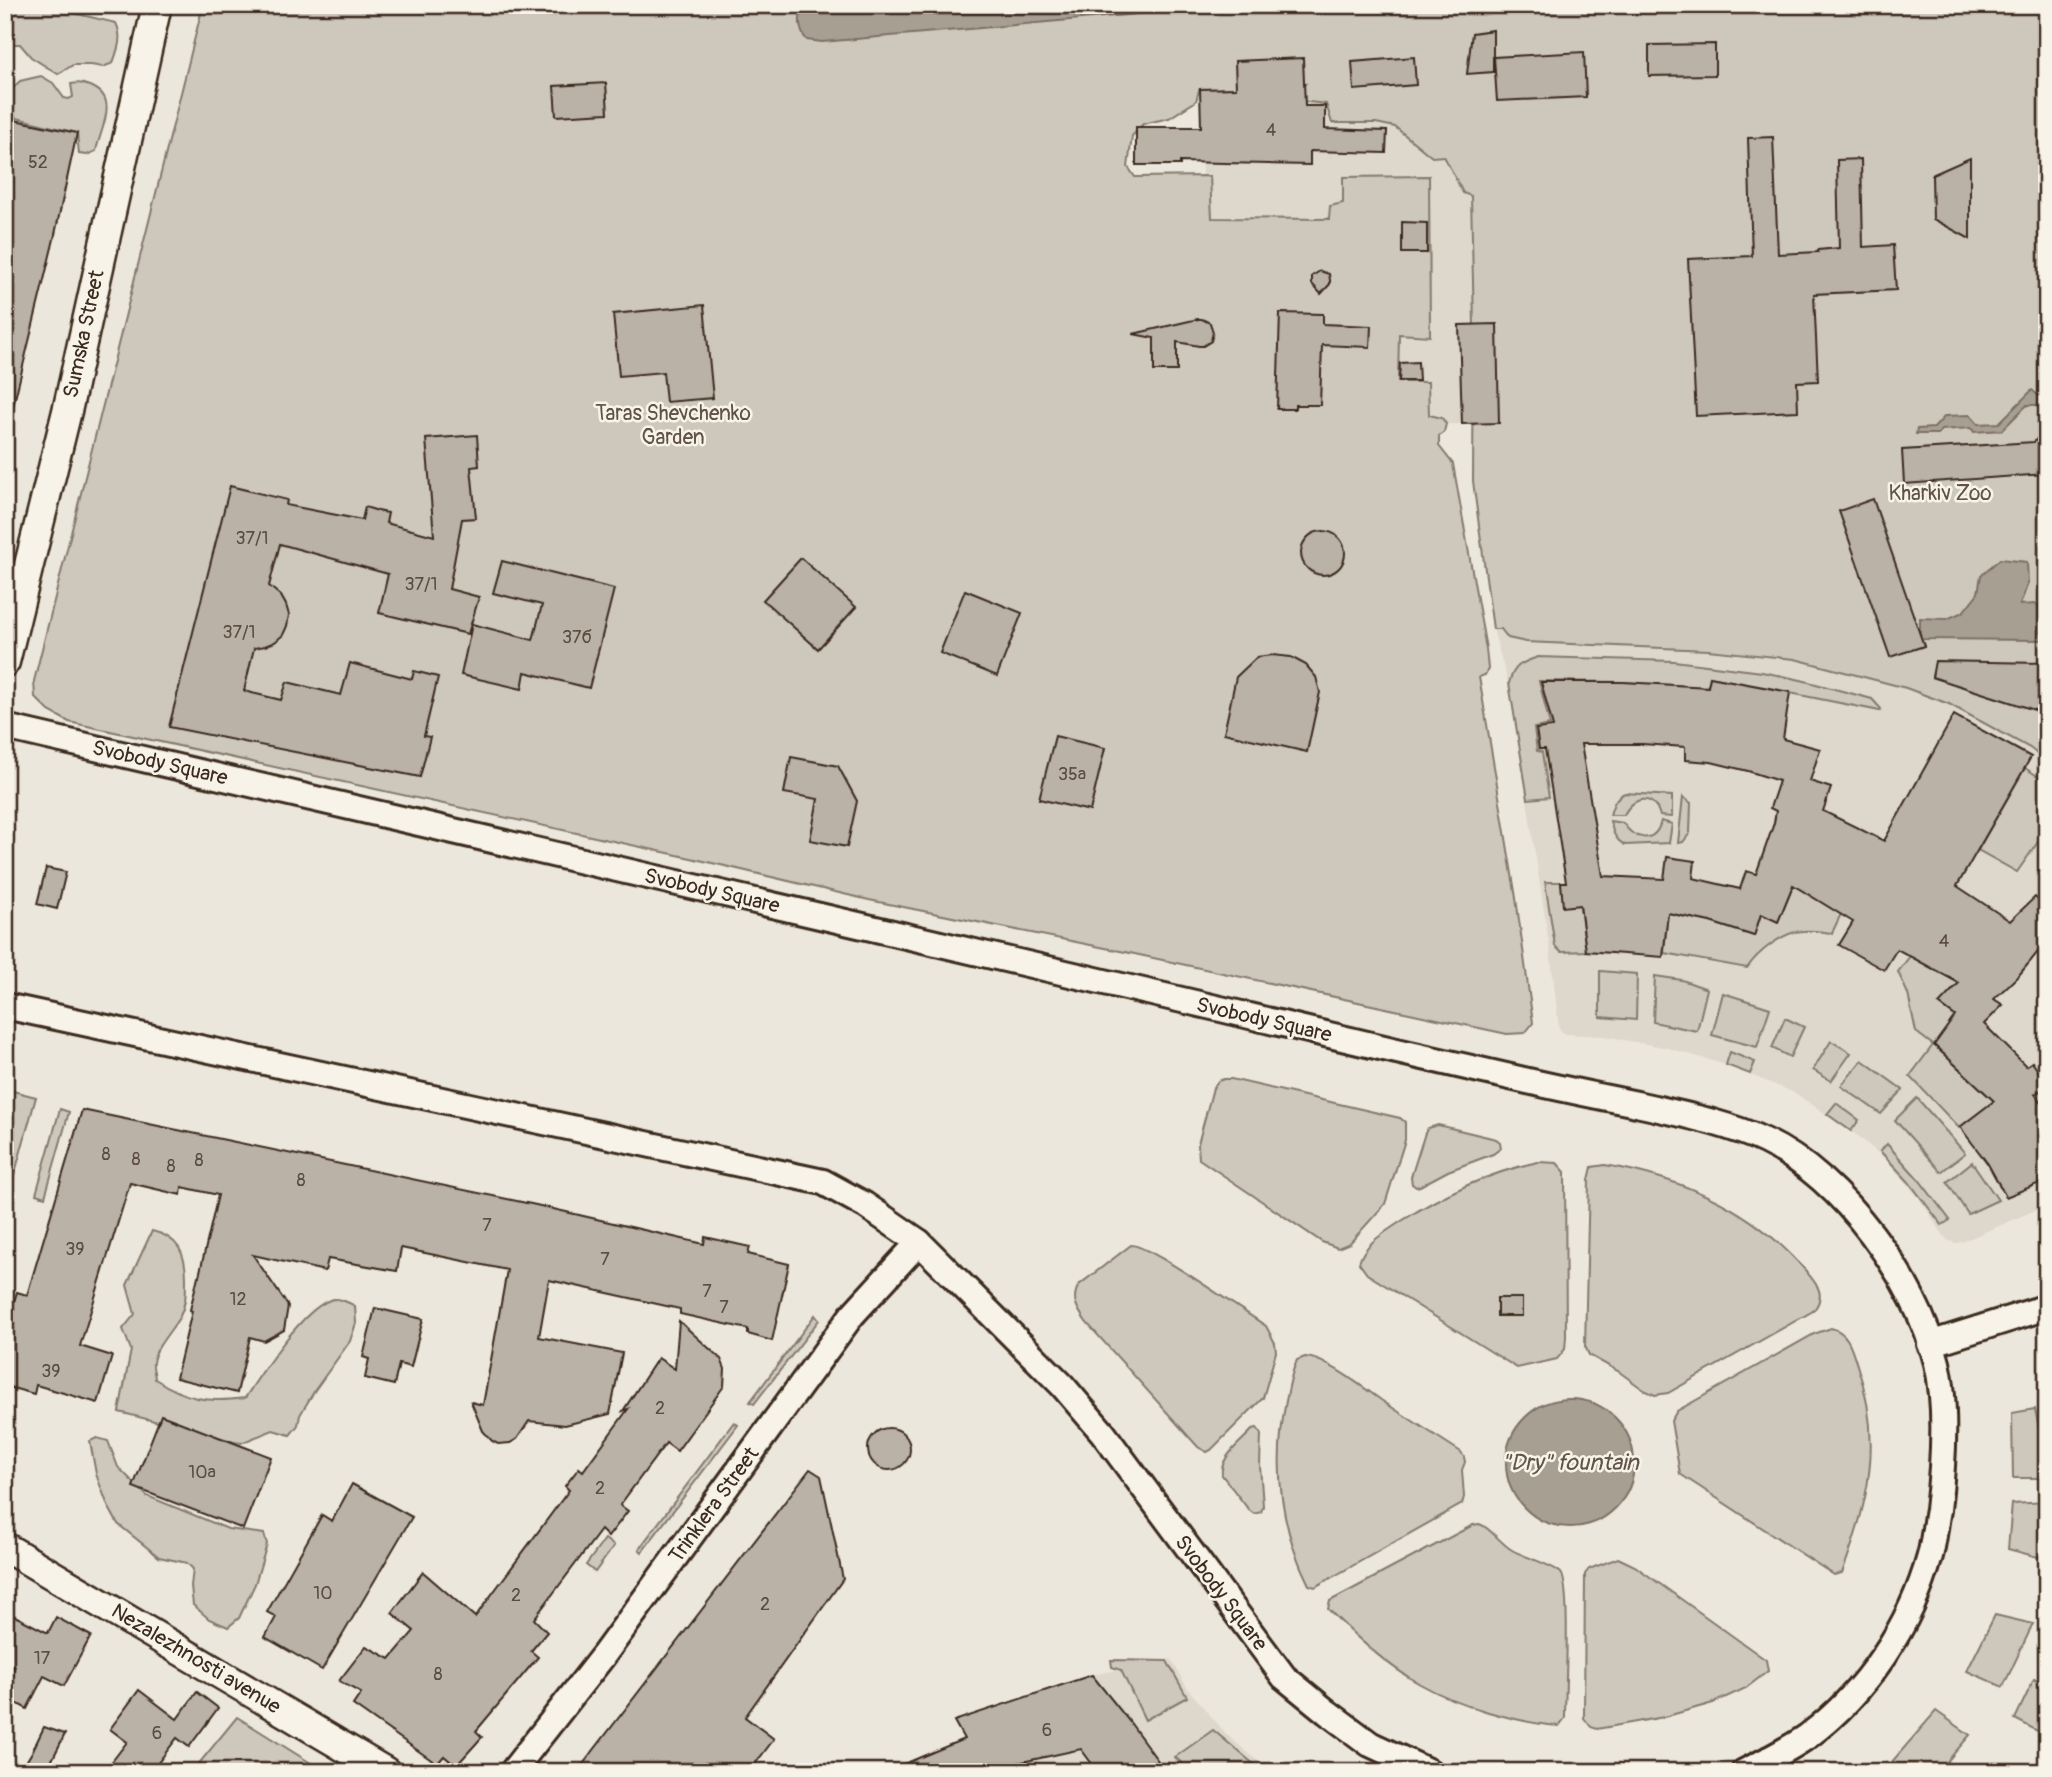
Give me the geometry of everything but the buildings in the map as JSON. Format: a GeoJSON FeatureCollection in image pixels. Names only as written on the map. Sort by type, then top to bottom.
{"type":"FeatureCollection","features":[{"type":"Feature","properties":{"kind":"main road","name":"Sumska Street"},"geometry":{"type":"LineString","coordinates":[[5,662],[68,407],[157,5]]}},
{"type":"Feature","properties":{"kind":"main road","name":"Svobody Square"},"geometry":{"type":"LineString","coordinates":[[5,727],[1417,1056],[1706,1119],[1766,1142],[1803,1165],[1838,1196],[1868,1228],[1901,1276],[1916,1306],[1937,1363],[1942,1405],[1940,1488],[1931,1550],[1911,1608],[1888,1647],[1860,1687],[1833,1714],[1807,1736],[1771,1759],[1744,1772]]}},
{"type":"Feature","properties":{"kind":"main road","name":"Svobody Square"},"geometry":{"type":"LineString","coordinates":[[5,1006],[823,1182],[865,1205],[919,1242],[1062,1385],[1102,1433],[1284,1677],[1370,1744],[1430,1772]]}},
{"type":"Feature","properties":{"kind":"main road","name":"Trinklera Street"},"geometry":{"type":"LineString","coordinates":[[512,1772],[603,1656],[852,1315],[919,1242]]}},
{"type":"Feature","properties":{"kind":"main road"},"geometry":{"type":"LineString","coordinates":[[1930,1344],[2047,1307]]}},
{"type":"Feature","properties":{"kind":"main road","name":"Nezalezhnosti avenue"},"geometry":{"type":"LineString","coordinates":[[5,1547],[386,1772]]}},
{"type":"Feature","properties":{"kind":"shaded area"},"geometry":{"type":"Polygon","coordinates":[[[1467,84],[1474,325],[1462,424],[1195,429],[1212,245],[1210,177],[1202,176],[1200,89],[1467,84]]]}},
{"type":"Feature","properties":{"kind":"shaded area"},"geometry":{"type":"Polygon","coordinates":[[[1493,629],[1664,637],[1812,650],[2047,721],[2047,1205],[1964,1241],[1949,1241],[1919,1198],[1886,1160],[1858,1136],[1795,1093],[1726,1065],[1668,1048],[1603,1036],[1562,1032],[1559,1028],[1550,950],[1510,690],[1493,629]]]}},
{"type":"Feature","properties":{"kind":"shaded area"},"geometry":{"type":"Polygon","coordinates":[[[1171,1659],[1188,1689],[1227,1735],[1271,1772],[883,1772],[963,1739],[954,1721],[1092,1675],[1171,1659]]]}},
{"type":"Feature","properties":{"kind":"green space"},"geometry":{"type":"Polygon","coordinates":[[[5,5],[52,5],[69,12],[116,23],[119,38],[113,63],[103,67],[73,65],[58,74],[31,57],[20,44],[5,44],[5,5]]]}},
{"type":"Feature","properties":{"kind":"green space","name":"Taras Shevchenko Garden"},"geometry":{"type":"Polygon","coordinates":[[[203,5],[2047,5],[2047,762],[2030,748],[1949,704],[1906,688],[1795,659],[1708,650],[1526,642],[1508,638],[1501,629],[1493,629],[1473,481],[1471,196],[1463,193],[1444,156],[1432,157],[1395,127],[1376,123],[1332,123],[1326,104],[1300,101],[1305,84],[1199,90],[1196,101],[1169,118],[1143,124],[1132,136],[1128,167],[1135,177],[1210,176],[1212,218],[1329,219],[1330,206],[1343,203],[1343,177],[1429,176],[1430,336],[1399,334],[1398,382],[1428,382],[1429,415],[1442,418],[1446,424],[1444,432],[1439,436],[1439,446],[1453,464],[1486,649],[1488,669],[1485,675],[1479,677],[1516,898],[1533,1023],[1525,1033],[1507,1034],[869,900],[691,858],[69,722],[49,711],[35,697],[34,681],[203,5]]]}},
{"type":"Feature","properties":{"kind":"green space"},"geometry":{"type":"Polygon","coordinates":[[[41,76],[53,83],[64,98],[73,97],[71,84],[74,83],[87,85],[100,92],[107,107],[96,151],[87,155],[79,154],[77,133],[5,115],[5,91],[12,89],[20,81],[41,76]]]}},
{"type":"Feature","properties":{"kind":"green space"},"geometry":{"type":"Polygon","coordinates":[[[1538,657],[1674,661],[1762,672],[1872,699],[1881,709],[1880,711],[1710,677],[1708,686],[1704,687],[1539,681],[1550,725],[1534,728],[1537,751],[1542,752],[1549,797],[1528,799],[1509,683],[1513,672],[1519,666],[1538,657]]]}},
{"type":"Feature","properties":{"kind":"green space"},"geometry":{"type":"Polygon","coordinates":[[[2025,768],[2047,782],[2047,829],[2017,872],[1978,850],[2025,768]]]}},
{"type":"Feature","properties":{"kind":"green space"},"geometry":{"type":"Polygon","coordinates":[[[1625,793],[1672,796],[1672,817],[1660,816],[1653,803],[1643,800],[1633,804],[1624,815],[1610,815],[1617,799],[1625,793]]]}},
{"type":"Feature","properties":{"kind":"green space"},"geometry":{"type":"Polygon","coordinates":[[[1683,797],[1691,803],[1690,833],[1683,842],[1678,843],[1683,797]]]}},
{"type":"Feature","properties":{"kind":"green space"},"geometry":{"type":"Polygon","coordinates":[[[1610,821],[1623,823],[1633,833],[1644,837],[1654,834],[1661,821],[1672,824],[1669,843],[1625,845],[1613,832],[1610,821]]]}},
{"type":"Feature","properties":{"kind":"green space"},"geometry":{"type":"Polygon","coordinates":[[[1545,882],[1561,882],[1564,906],[1580,905],[1586,951],[1561,952],[1555,946],[1545,882]]]}},
{"type":"Feature","properties":{"kind":"green space"},"geometry":{"type":"Polygon","coordinates":[[[1793,885],[1841,914],[1832,933],[1796,932],[1780,938],[1758,955],[1747,968],[1664,953],[1668,913],[1710,922],[1754,936],[1761,914],[1778,922],[1793,885]]]}},
{"type":"Feature","properties":{"kind":"green space"},"geometry":{"type":"Polygon","coordinates":[[[1910,956],[1959,983],[1939,1004],[1955,1016],[1934,1045],[1994,1101],[1959,1128],[1910,1076],[1933,1045],[1916,1032],[1908,994],[1898,972],[1910,956]]]}},
{"type":"Feature","properties":{"kind":"green space"},"geometry":{"type":"Polygon","coordinates":[[[1600,971],[1637,974],[1636,1020],[1600,1017],[1600,971]]]}},
{"type":"Feature","properties":{"kind":"green space"},"geometry":{"type":"Polygon","coordinates":[[[1655,976],[1682,980],[1707,989],[1697,1031],[1653,1022],[1655,976]]]}},
{"type":"Feature","properties":{"kind":"green space"},"geometry":{"type":"Polygon","coordinates":[[[1723,993],[1770,1008],[1757,1047],[1712,1035],[1723,993]]]}},
{"type":"Feature","properties":{"kind":"green space"},"geometry":{"type":"Polygon","coordinates":[[[1785,1018],[1804,1027],[1790,1057],[1772,1048],[1785,1018]]]}},
{"type":"Feature","properties":{"kind":"green space"},"geometry":{"type":"Polygon","coordinates":[[[1831,1041],[1851,1053],[1831,1081],[1813,1070],[1831,1041]]]}},
{"type":"Feature","properties":{"kind":"green space"},"geometry":{"type":"Polygon","coordinates":[[[1730,1052],[1755,1062],[1750,1074],[1726,1065],[1730,1052]]]}},
{"type":"Feature","properties":{"kind":"green space"},"geometry":{"type":"Polygon","coordinates":[[[1862,1060],[1903,1090],[1881,1114],[1841,1086],[1862,1060]]]}},
{"type":"Feature","properties":{"kind":"green space"},"geometry":{"type":"Polygon","coordinates":[[[1224,1079],[1400,1118],[1405,1122],[1405,1140],[1385,1204],[1350,1243],[1338,1248],[1322,1242],[1199,1159],[1198,1144],[1213,1088],[1218,1081],[1224,1079]]]}},
{"type":"Feature","properties":{"kind":"green space"},"geometry":{"type":"Polygon","coordinates":[[[5,1089],[36,1097],[11,1187],[5,1169],[5,1089]]]}},
{"type":"Feature","properties":{"kind":"green space"},"geometry":{"type":"Polygon","coordinates":[[[1917,1098],[1965,1153],[1941,1172],[1895,1120],[1917,1098]]]}},
{"type":"Feature","properties":{"kind":"green space"},"geometry":{"type":"Polygon","coordinates":[[[1836,1103],[1859,1120],[1851,1131],[1827,1114],[1836,1103]]]}},
{"type":"Feature","properties":{"kind":"green space"},"geometry":{"type":"Polygon","coordinates":[[[60,1109],[69,1112],[45,1197],[36,1194],[60,1109]]]}},
{"type":"Feature","properties":{"kind":"green space"},"geometry":{"type":"Polygon","coordinates":[[[1438,1125],[1496,1139],[1501,1148],[1493,1154],[1448,1171],[1416,1187],[1412,1184],[1411,1177],[1425,1133],[1428,1128],[1438,1125]]]}},
{"type":"Feature","properties":{"kind":"green space"},"geometry":{"type":"Polygon","coordinates":[[[1887,1144],[1950,1220],[1942,1225],[1908,1181],[1880,1151],[1887,1144]]]}},
{"type":"Feature","properties":{"kind":"green space"},"geometry":{"type":"Polygon","coordinates":[[[1538,1162],[1557,1163],[1565,1172],[1565,1349],[1557,1359],[1517,1368],[1367,1274],[1359,1263],[1365,1250],[1375,1240],[1433,1202],[1483,1178],[1538,1162]]]}},
{"type":"Feature","properties":{"kind":"green space"},"geometry":{"type":"Polygon","coordinates":[[[1972,1162],[1998,1200],[1968,1214],[1947,1182],[1972,1162]]]}},
{"type":"Feature","properties":{"kind":"green space"},"geometry":{"type":"Polygon","coordinates":[[[1605,1165],[1662,1178],[1689,1188],[1740,1214],[1763,1230],[1785,1249],[1816,1285],[1820,1295],[1813,1311],[1668,1393],[1655,1395],[1644,1390],[1589,1355],[1585,1346],[1589,1180],[1592,1167],[1605,1165]]]}},
{"type":"Feature","properties":{"kind":"green space"},"geometry":{"type":"Polygon","coordinates":[[[152,1231],[174,1242],[184,1261],[186,1279],[182,1311],[160,1345],[153,1365],[155,1379],[177,1392],[209,1400],[245,1398],[283,1343],[307,1316],[330,1300],[343,1300],[355,1306],[356,1323],[350,1341],[315,1390],[300,1415],[298,1425],[290,1435],[273,1430],[241,1443],[119,1412],[131,1350],[123,1329],[135,1314],[127,1285],[152,1231]]]}},
{"type":"Feature","properties":{"kind":"green space"},"geometry":{"type":"Polygon","coordinates":[[[1131,1245],[1176,1267],[1266,1326],[1275,1343],[1276,1352],[1263,1398],[1207,1452],[1198,1447],[1086,1322],[1076,1304],[1075,1295],[1079,1285],[1131,1245]]]}},
{"type":"Feature","properties":{"kind":"green space"},"geometry":{"type":"Polygon","coordinates":[[[815,1315],[819,1320],[754,1404],[750,1402],[815,1315]]]}},
{"type":"Feature","properties":{"kind":"green space"},"geometry":{"type":"Polygon","coordinates":[[[1831,1328],[1842,1333],[1853,1353],[1865,1393],[1871,1445],[1859,1521],[1842,1573],[1834,1575],[1680,1474],[1671,1421],[1677,1411],[1814,1334],[1831,1328]]]}},
{"type":"Feature","properties":{"kind":"green space"},"geometry":{"type":"Polygon","coordinates":[[[1305,1357],[1324,1363],[1345,1375],[1461,1452],[1465,1462],[1462,1470],[1462,1504],[1315,1587],[1309,1585],[1291,1541],[1280,1472],[1282,1425],[1289,1385],[1297,1360],[1305,1357]]]}},
{"type":"Feature","properties":{"kind":"green space"},"geometry":{"type":"Polygon","coordinates":[[[2035,1409],[2047,1478],[2013,1478],[2012,1413],[2035,1409]]]}},
{"type":"Feature","properties":{"kind":"green space"},"geometry":{"type":"Polygon","coordinates":[[[734,1422],[738,1425],[642,1552],[639,1549],[734,1422]]]}},
{"type":"Feature","properties":{"kind":"green space"},"geometry":{"type":"Polygon","coordinates":[[[1257,1428],[1261,1433],[1263,1506],[1261,1512],[1254,1514],[1222,1475],[1222,1468],[1232,1450],[1257,1428]]]}},
{"type":"Feature","properties":{"kind":"green space"},"geometry":{"type":"Polygon","coordinates":[[[97,1438],[108,1441],[118,1467],[147,1496],[228,1529],[264,1534],[267,1544],[255,1584],[239,1618],[228,1627],[209,1619],[193,1605],[193,1569],[187,1563],[159,1557],[118,1524],[96,1474],[90,1441],[97,1438]]]}},
{"type":"Feature","properties":{"kind":"green space"},"geometry":{"type":"Polygon","coordinates":[[[2047,1502],[2045,1559],[2008,1549],[2012,1504],[2047,1502]]]}},
{"type":"Feature","properties":{"kind":"green space"},"geometry":{"type":"Polygon","coordinates":[[[1479,1524],[1512,1550],[1561,1573],[1566,1598],[1567,1641],[1565,1718],[1559,1726],[1488,1712],[1435,1692],[1383,1659],[1328,1609],[1330,1601],[1479,1524]]]}},
{"type":"Feature","properties":{"kind":"green space"},"geometry":{"type":"Polygon","coordinates":[[[605,1539],[614,1546],[595,1572],[586,1565],[605,1539]]]}},
{"type":"Feature","properties":{"kind":"green space"},"geometry":{"type":"Polygon","coordinates":[[[1618,1558],[1635,1566],[1766,1660],[1768,1671],[1746,1688],[1713,1703],[1664,1717],[1597,1729],[1591,1727],[1584,1718],[1585,1574],[1589,1569],[1618,1558]]]}},
{"type":"Feature","properties":{"kind":"green space"},"geometry":{"type":"Polygon","coordinates":[[[1995,1615],[2033,1624],[2003,1687],[1967,1671],[1995,1615]]]}},
{"type":"Feature","properties":{"kind":"green space"},"geometry":{"type":"Polygon","coordinates":[[[1111,1660],[1167,1661],[1187,1697],[1145,1720],[1121,1670],[1112,1667],[1111,1660]]]}},
{"type":"Feature","properties":{"kind":"green space"},"geometry":{"type":"Polygon","coordinates":[[[2034,1679],[2047,1683],[2047,1736],[2015,1719],[2034,1679]]]}},
{"type":"Feature","properties":{"kind":"green space"},"geometry":{"type":"Polygon","coordinates":[[[1936,1711],[1970,1735],[1938,1772],[1897,1772],[1890,1764],[1936,1711]]]}},
{"type":"Feature","properties":{"kind":"green space"},"geometry":{"type":"Polygon","coordinates":[[[237,1717],[325,1772],[192,1772],[237,1717]]]}},
{"type":"Feature","properties":{"kind":"green space"},"geometry":{"type":"Polygon","coordinates":[[[1213,1730],[1262,1771],[1191,1772],[1175,1757],[1213,1730]]]}},
{"type":"Feature","properties":{"kind":"water"},"geometry":{"type":"Polygon","coordinates":[[[805,5],[1239,5],[822,42],[807,40],[802,33],[800,18],[805,5]]]}},
{"type":"Feature","properties":{"kind":"water"},"geometry":{"type":"Polygon","coordinates":[[[2032,390],[2047,403],[2044,411],[2037,405],[2027,405],[2002,430],[1974,432],[1971,428],[1941,430],[1938,434],[1916,434],[1917,429],[1934,428],[1945,416],[1970,415],[1978,424],[1999,423],[2032,390]]]}},
{"type":"Feature","properties":{"kind":"water"},"geometry":{"type":"Polygon","coordinates":[[[2000,559],[2027,562],[2028,583],[2020,605],[2035,604],[2047,614],[2047,640],[1920,639],[1920,618],[1947,619],[1963,612],[1978,593],[1981,575],[2000,559]]]}},
{"type":"Feature","properties":{"kind":"water","name":"\"Dry\" fountain"},"geometry":{"type":"Polygon","coordinates":[[[1570,1399],[1595,1404],[1615,1418],[1629,1438],[1634,1463],[1629,1488],[1615,1508],[1595,1522],[1570,1527],[1545,1522],[1525,1508],[1511,1488],[1506,1463],[1511,1438],[1525,1418],[1545,1404],[1570,1399]]]}},
{"type":"Feature","properties":{"kind":"park label","name":"Kharkiv Zoo"},"geometry":{"type":"Point","coordinates":[1940,493]}}]}
